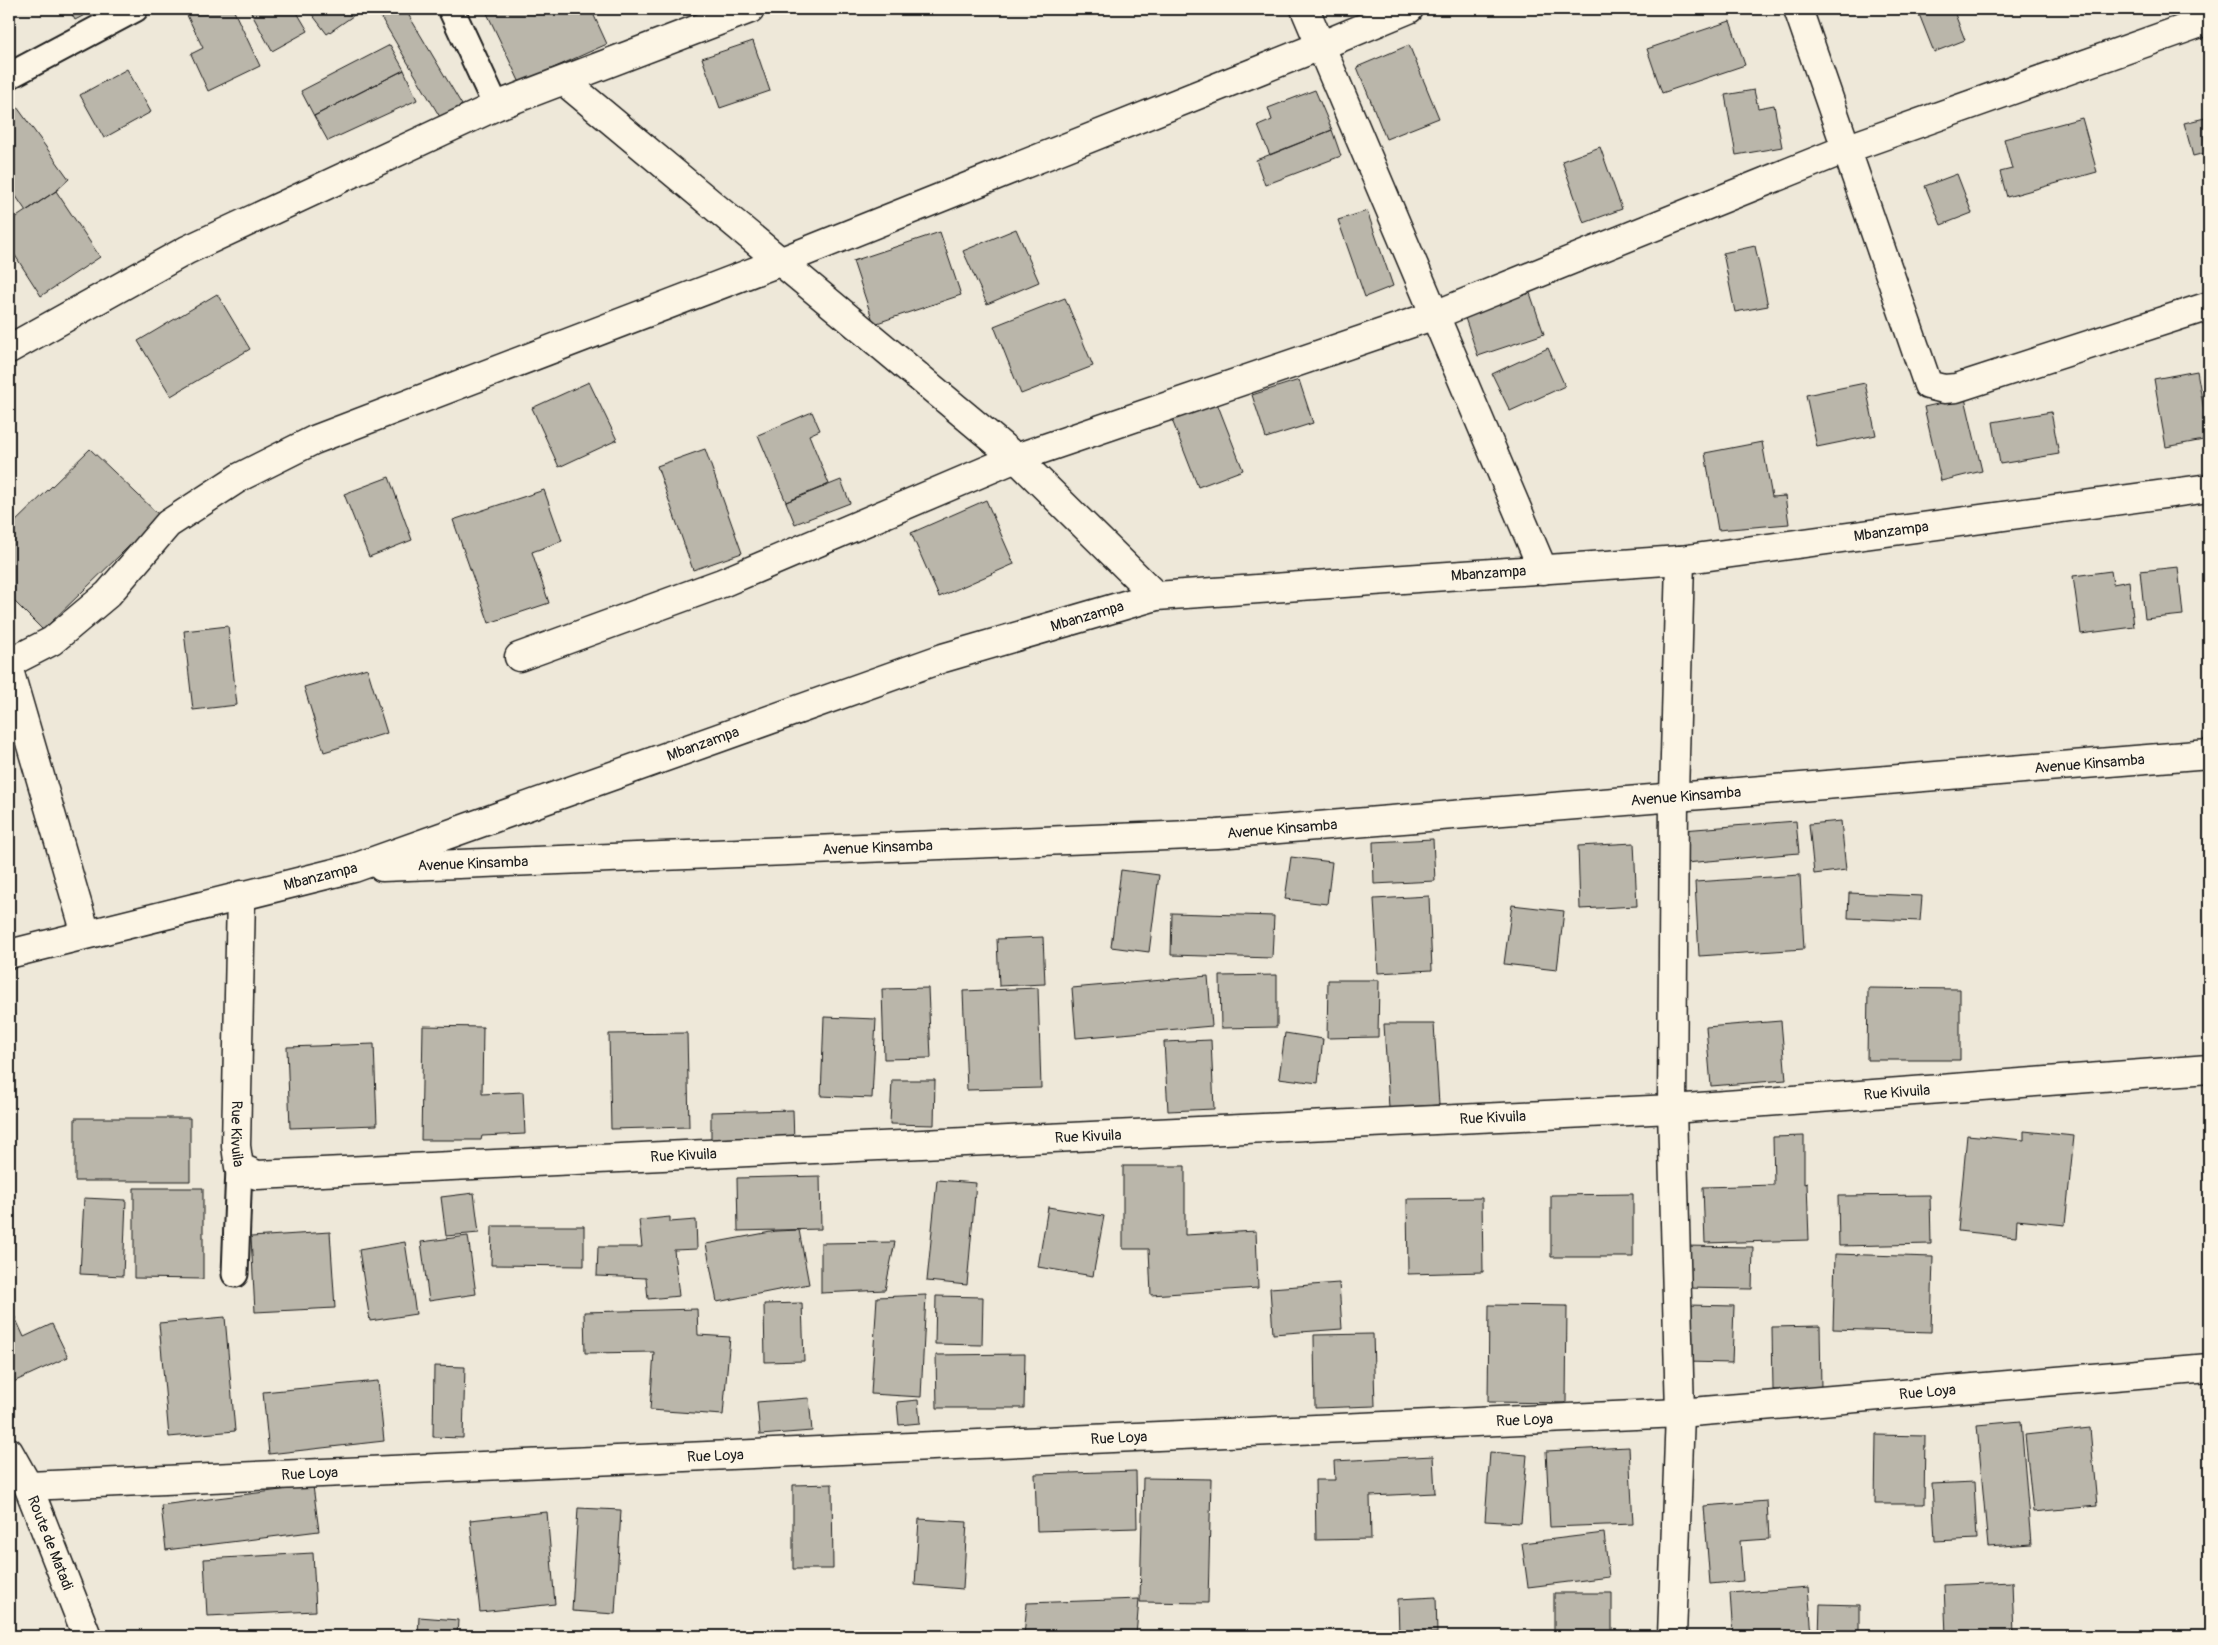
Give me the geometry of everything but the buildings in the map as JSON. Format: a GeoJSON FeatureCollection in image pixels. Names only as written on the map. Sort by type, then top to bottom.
{"type":"FeatureCollection","features":[{"type":"Feature","properties":{"kind":"street"},"geometry":{"type":"LineString","coordinates":[[9,349],[187,250],[496,106],[750,9]]}},
{"type":"Feature","properties":{"kind":"street"},"geometry":{"type":"LineString","coordinates":[[1305,9],[1543,570]]}},
{"type":"Feature","properties":{"kind":"street"},"geometry":{"type":"LineString","coordinates":[[9,663],[52,641],[108,594],[168,524],[240,477],[314,440],[782,261],[1409,9]]}},
{"type":"Feature","properties":{"kind":"street"},"geometry":{"type":"LineString","coordinates":[[1798,9],[1928,384],[1944,389],[1956,388],[2209,306]]}},
{"type":"Feature","properties":{"kind":"street"},"geometry":{"type":"LineString","coordinates":[[519,657],[722,583],[1016,458],[1435,315],[1846,149],[2209,20]]}},
{"type":"Feature","properties":{"kind":"street"},"geometry":{"type":"LineString","coordinates":[[564,81],[1016,458],[1156,596]]}},
{"type":"Feature","properties":{"kind":"street","name":"Mbanzampa"},"geometry":{"type":"LineString","coordinates":[[9,954],[354,868],[943,658],[1156,596],[1680,560],[2209,488]]}},
{"type":"Feature","properties":{"kind":"street"},"geometry":{"type":"LineString","coordinates":[[1672,1636],[1680,1413],[1672,1109],[1674,796],[1680,560]]}},
{"type":"Feature","properties":{"kind":"street"},"geometry":{"type":"LineString","coordinates":[[9,670],[86,934]]}},
{"type":"Feature","properties":{"kind":"street","name":"Avenue Kinsamba"},"geometry":{"type":"LineString","coordinates":[[354,868],[1217,834],[2209,754]]}},
{"type":"Feature","properties":{"kind":"street","name":"Rue Kivuila"},"geometry":{"type":"LineString","coordinates":[[241,895],[236,1146],[239,1167],[257,1175],[1672,1109],[2209,1069]]}},
{"type":"Feature","properties":{"kind":"street","name":"Rue Loya"},"geometry":{"type":"LineString","coordinates":[[28,1486],[1680,1413],[2209,1368]]}},
{"type":"Feature","properties":{"kind":"street","name":"Route de Matadi"},"geometry":{"type":"LineString","coordinates":[[9,1452],[28,1486],[87,1636]]}},
{"type":"Feature","properties":{"kind":"lane"},"geometry":{"type":"LineString","coordinates":[[9,76],[135,9]]}},
{"type":"Feature","properties":{"kind":"lane"},"geometry":{"type":"LineString","coordinates":[[451,9],[496,106]]}},
{"type":"Feature","properties":{"kind":"lane"},"geometry":{"type":"LineString","coordinates":[[235,1274],[239,1167]]}}]}
